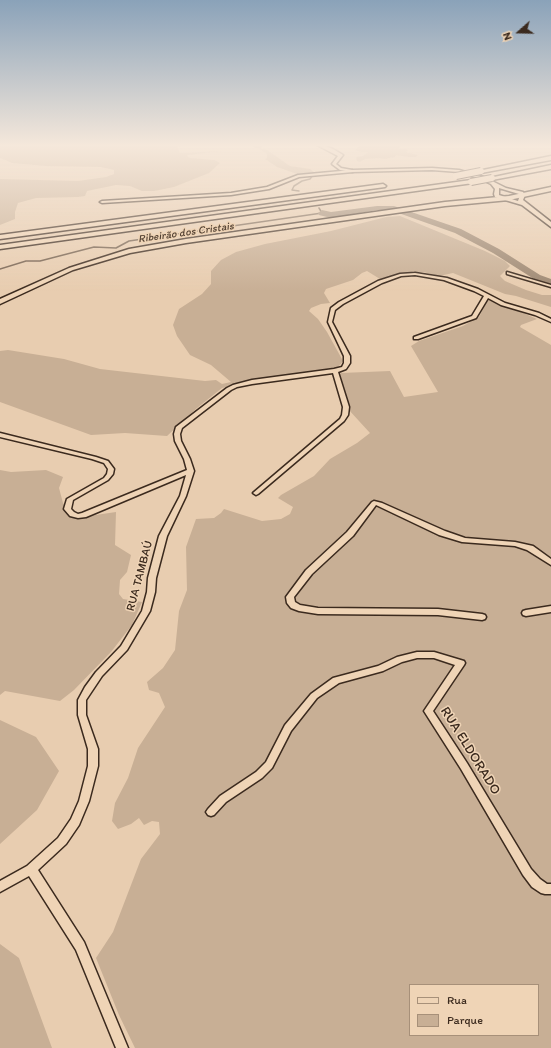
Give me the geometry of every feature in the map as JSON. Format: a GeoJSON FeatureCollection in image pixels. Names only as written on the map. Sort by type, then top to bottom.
{"type":"FeatureCollection","features":[{"type":"Feature","properties":{"kind":"highway"},"geometry":{"type":"LineString","coordinates":[[0,237],[326,194]]}},
{"type":"Feature","properties":{"kind":"highway"},"geometry":{"type":"LineString","coordinates":[[0,247],[385,194]]}},
{"type":"Feature","properties":{"kind":"main road"},"geometry":{"type":"LineString","coordinates":[[445,204],[496,194]]}},
{"type":"Feature","properties":{"kind":"main road"},"geometry":{"type":"LineString","coordinates":[[0,302],[71,269],[129,251],[179,242],[385,212],[527,194]]}},
{"type":"Feature","properties":{"kind":"main road"},"geometry":{"type":"LineString","coordinates":[[0,308],[19,294]]}},
{"type":"Feature","properties":{"kind":"street"},"geometry":{"type":"LineString","coordinates":[[102,202],[232,194]]}},
{"type":"Feature","properties":{"kind":"street"},"geometry":{"type":"LineString","coordinates":[[496,194],[502,198],[524,204]]}},
{"type":"Feature","properties":{"kind":"street"},"geometry":{"type":"LineString","coordinates":[[523,195],[520,200],[551,225]]}},
{"type":"Feature","properties":{"kind":"street"},"geometry":{"type":"LineString","coordinates":[[509,273],[551,286]]}},
{"type":"Feature","properties":{"kind":"street"},"geometry":{"type":"LineString","coordinates":[[0,435],[94,458],[109,465],[111,469],[110,474],[106,479],[70,499],[67,508],[72,514],[78,516],[84,515],[128,496],[191,472],[187,459],[178,441],[177,434],[179,427],[229,388],[252,382],[335,371],[344,368],[347,363],[347,356],[330,322],[333,309],[341,303],[380,282],[408,274],[422,274],[445,279],[487,294],[503,304],[537,314],[551,321]]}},
{"type":"Feature","properties":{"kind":"street"},"geometry":{"type":"LineString","coordinates":[[416,338],[474,317],[487,294]]}},
{"type":"Feature","properties":{"kind":"street"},"geometry":{"type":"LineString","coordinates":[[256,493],[342,420],[345,415],[346,407],[335,371]]}},
{"type":"Feature","properties":{"kind":"street","name":"RUA TAMBAÚ"},"geometry":{"type":"LineString","coordinates":[[0,887],[31,869],[62,841],[75,822],[84,800],[94,766],[93,748],[82,715],[82,700],[99,674],[124,648],[146,611],[151,592],[152,578],[163,536],[183,496],[191,472]]}},
{"type":"Feature","properties":{"kind":"street"},"geometry":{"type":"LineString","coordinates":[[482,617],[438,612],[318,611],[294,606],[291,603],[290,597],[309,572],[350,534],[374,503],[380,504],[442,533],[465,540],[515,544],[530,548],[551,563]]}},
{"type":"Feature","properties":{"kind":"street"},"geometry":{"type":"LineString","coordinates":[[526,613],[551,609]]}},
{"type":"Feature","properties":{"kind":"street","name":"RUA ELDORADO"},"geometry":{"type":"LineString","coordinates":[[211,812],[223,799],[259,775],[269,765],[288,728],[314,696],[336,680],[380,669],[400,659],[417,655],[434,655],[461,663],[428,711],[464,766],[527,872],[536,883],[545,890],[551,889]]}},
{"type":"Feature","properties":{"kind":"street"},"geometry":{"type":"LineString","coordinates":[[31,869],[80,946],[122,1048]]}},
{"type":"Feature","properties":{"kind":"green space"},"geometry":{"type":"Polygon","coordinates":[[[0,194],[86,194],[85,196],[78,197],[36,198],[18,203],[15,212],[15,219],[0,225],[0,194]]]}},
{"type":"Feature","properties":{"kind":"green space"},"geometry":{"type":"Polygon","coordinates":[[[400,216],[485,251],[505,261],[510,266],[500,276],[505,281],[542,295],[551,295],[551,307],[505,294],[453,273],[439,276],[423,272],[395,275],[380,279],[367,271],[353,280],[326,289],[324,293],[330,303],[321,304],[311,308],[309,311],[318,319],[327,332],[343,361],[339,366],[329,371],[243,383],[222,388],[197,408],[167,436],[125,433],[91,435],[0,402],[0,351],[8,350],[64,359],[100,369],[205,381],[216,380],[222,384],[231,382],[211,365],[190,355],[177,336],[173,325],[179,309],[202,294],[211,284],[211,271],[221,260],[236,252],[265,244],[331,231],[386,217],[400,216]]]}},
{"type":"Feature","properties":{"kind":"green space"},"geometry":{"type":"Polygon","coordinates":[[[488,299],[491,299],[537,319],[521,325],[520,327],[551,345],[551,1048],[135,1048],[119,1015],[96,958],[113,932],[141,859],[160,834],[159,822],[152,821],[144,825],[139,818],[131,824],[118,829],[112,821],[115,803],[128,778],[138,748],[165,707],[159,693],[149,690],[147,682],[163,668],[175,650],[179,611],[187,590],[186,547],[196,519],[214,518],[224,509],[262,521],[281,519],[290,514],[293,507],[278,498],[314,476],[330,459],[357,443],[370,433],[348,409],[339,375],[341,373],[390,371],[404,397],[438,392],[411,346],[419,341],[463,326],[479,317],[488,299]]]}},
{"type":"Feature","properties":{"kind":"green space"},"geometry":{"type":"Polygon","coordinates":[[[0,470],[11,472],[46,470],[63,477],[59,488],[63,503],[75,518],[116,512],[115,545],[131,555],[127,572],[120,580],[119,594],[123,599],[142,602],[132,625],[111,652],[74,690],[60,701],[5,691],[0,695],[0,470]]]}},
{"type":"Feature","properties":{"kind":"green space"},"geometry":{"type":"Polygon","coordinates":[[[0,720],[36,737],[59,771],[37,810],[0,844],[0,720]]]}},
{"type":"Feature","properties":{"kind":"green space"},"geometry":{"type":"Polygon","coordinates":[[[0,944],[19,958],[52,1048],[0,1048],[0,944]]]}},
{"type":"Feature","properties":{"kind":"waterway","name":"Ribeirão dos Cristais"},"geometry":{"type":"LineString","coordinates":[[0,269],[26,261],[40,261],[94,247],[116,248],[129,241],[322,213],[319,208]]}},
{"type":"Feature","properties":{"kind":"waterway","name":"Ribeirão dos Cristais"},"geometry":{"type":"LineString","coordinates":[[322,213],[331,215],[377,208],[391,208],[458,231],[496,251],[537,277],[551,282]]}}]}
